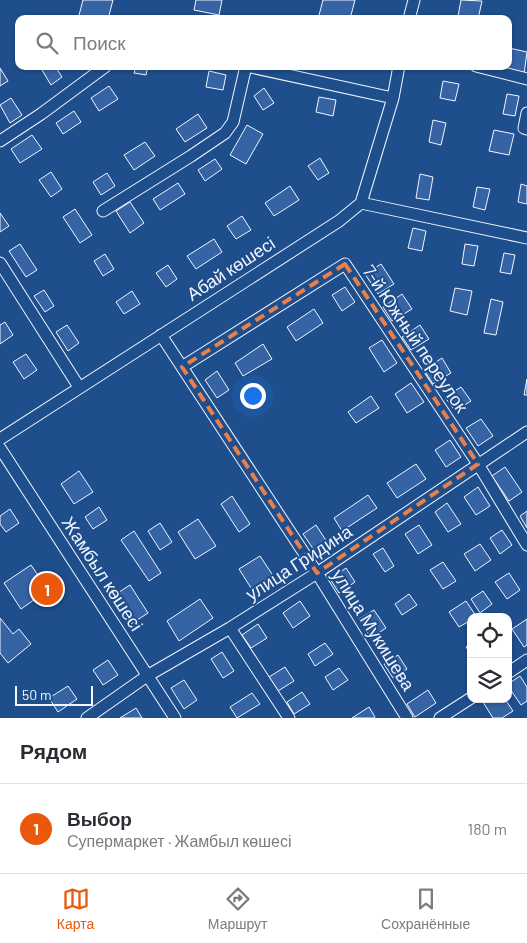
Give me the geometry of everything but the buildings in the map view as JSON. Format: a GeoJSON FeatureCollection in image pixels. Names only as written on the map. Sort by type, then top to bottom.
{"type":"FeatureCollection","features":[{"type":"Feature","properties":{"kind":"street"},"geometry":{"type":"LineString","coordinates":[[411,15],[414,0]]}},
{"type":"Feature","properties":{"kind":"street"},"geometry":{"type":"LineString","coordinates":[[0,141],[41,114],[101,70]]}},
{"type":"Feature","properties":{"kind":"street"},"geometry":{"type":"LineString","coordinates":[[103,211],[192,156],[225,133],[234,122],[245,70]]}},
{"type":"Feature","properties":{"kind":"street"},"geometry":{"type":"LineString","coordinates":[[264,70],[393,98]]}},
{"type":"Feature","properties":{"kind":"street"},"geometry":{"type":"LineString","coordinates":[[398,70],[393,98],[361,203],[527,238]]}},
{"type":"Feature","properties":{"kind":"street"},"geometry":{"type":"LineString","coordinates":[[492,70],[527,79]]}},
{"type":"Feature","properties":{"kind":"street"},"geometry":{"type":"LineString","coordinates":[[527,113],[524,128],[527,129]]}},
{"type":"Feature","properties":{"kind":"street","name":"Абай көшесі"},"geometry":{"type":"LineString","coordinates":[[0,439],[338,221],[361,203]]}},
{"type":"Feature","properties":{"kind":"street"},"geometry":{"type":"LineString","coordinates":[[0,263],[79,387]]}},
{"type":"Feature","properties":{"kind":"street","name":"7-й Южный переулок"},"geometry":{"type":"LineString","coordinates":[[182,367],[345,264],[478,464],[527,545]]}},
{"type":"Feature","properties":{"kind":"street","name":"улица Мукишева"},"geometry":{"type":"LineString","coordinates":[[161,336],[317,573],[407,718]]}},
{"type":"Feature","properties":{"kind":"street","name":"улица Гридина"},"geometry":{"type":"LineString","coordinates":[[87,718],[147,676],[230,628],[317,573],[527,432]]}},
{"type":"Feature","properties":{"kind":"street","name":"Жамбыл көшесі"},"geometry":{"type":"LineString","coordinates":[[0,448],[174,718]]}},
{"type":"Feature","properties":{"kind":"street"},"geometry":{"type":"LineString","coordinates":[[230,628],[289,718]]}},
{"type":"Feature","properties":{"kind":"street"},"geometry":{"type":"LineString","coordinates":[[512,670],[527,660]]}},
{"type":"Feature","properties":{"kind":"street"},"geometry":{"type":"LineString","coordinates":[[440,718],[467,701]]}},
{"type":"Feature","properties":{"kind":"highlighted area"},"geometry":{"type":"Polygon","coordinates":[[[345,264],[478,464],[317,573],[182,367],[345,264]]]}},
{"type":"Feature","properties":{"kind":"place","name":"Выбор"},"geometry":{"type":"Point","coordinates":[47,589]}}]}
